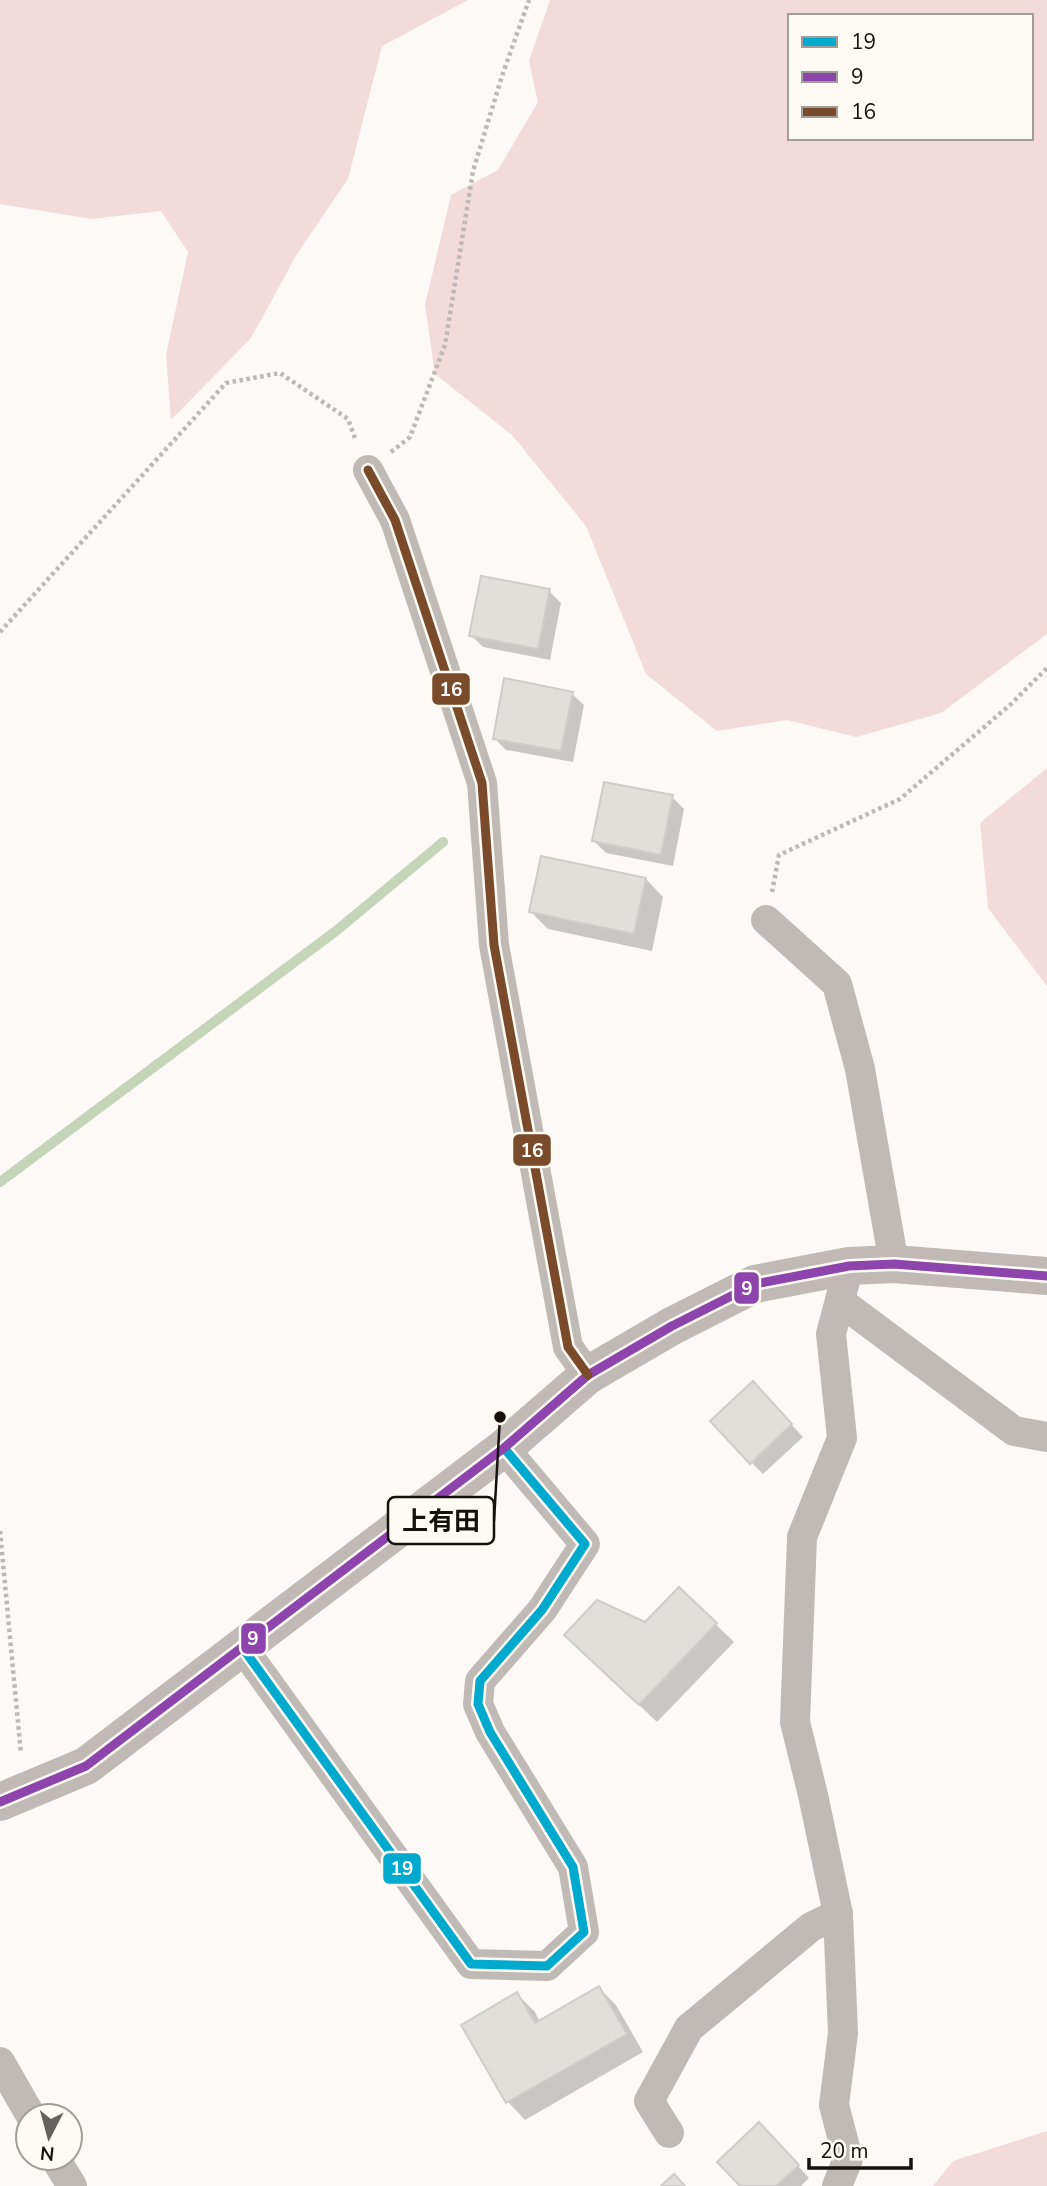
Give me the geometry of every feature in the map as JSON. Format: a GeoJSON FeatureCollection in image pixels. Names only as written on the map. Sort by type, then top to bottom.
{"type":"FeatureCollection","features":[{"type":"Feature","properties":{"kind":"main road"},"geometry":{"type":"LineString","coordinates":[[16,1795],[86,1766],[504,1448],[588,1375],[672,1326],[755,1284],[845,1284],[894,1264],[1047,1276]]}},
{"type":"Feature","properties":{"kind":"street"},"geometry":{"type":"LineString","coordinates":[[368,470],[395,520],[482,783],[494,945],[568,1347],[588,1375]]}},
{"type":"Feature","properties":{"kind":"street"},"geometry":{"type":"LineString","coordinates":[[766,920],[837,984],[860,1069],[894,1264]]}},
{"type":"Feature","properties":{"kind":"street"},"geometry":{"type":"LineString","coordinates":[[837,2186],[848,2159],[834,2105],[843,2033],[838,1913],[813,1795],[794,1722],[802,1537],[842,1438],[831,1334],[845,1284],[1014,1431],[1047,1437]]}},
{"type":"Feature","properties":{"kind":"street"},"geometry":{"type":"LineString","coordinates":[[242,1647],[471,1964],[547,1966],[584,1932],[573,1867],[490,1732],[478,1704],[481,1681],[542,1610],[585,1544],[504,1448]]}},
{"type":"Feature","properties":{"kind":"street"},"geometry":{"type":"LineString","coordinates":[[669,2133],[649,2101],[689,2028],[811,1927],[838,1913]]}},
{"type":"Feature","properties":{"kind":"street"},"geometry":{"type":"LineString","coordinates":[[1,2068],[22,2102]]}},
{"type":"Feature","properties":{"kind":"path"},"geometry":{"type":"LineString","coordinates":[[0,632],[226,383],[280,373],[348,419],[368,470],[410,437],[446,345],[473,171],[529,0]]}},
{"type":"Feature","properties":{"kind":"path"},"geometry":{"type":"LineString","coordinates":[[766,920],[779,855],[900,799],[1010,705],[1047,668]]}},
{"type":"Feature","properties":{"kind":"path"},"geometry":{"type":"LineString","coordinates":[[0,1531],[20,1748],[16,1795]]}},
{"type":"Feature","properties":{"kind":"shaded area"},"geometry":{"type":"Polygon","coordinates":[[[0,0],[468,0],[382,46],[348,179],[297,254],[251,338],[171,420],[166,355],[188,252],[161,211],[92,219],[0,204],[0,0]]]}},
{"type":"Feature","properties":{"kind":"shaded area"},"geometry":{"type":"Polygon","coordinates":[[[550,0],[1047,0],[1047,634],[941,713],[856,737],[787,720],[717,731],[646,674],[586,526],[512,435],[435,374],[425,305],[451,195],[498,170],[538,102],[529,61],[550,0]]]}},
{"type":"Feature","properties":{"kind":"shaded area"},"geometry":{"type":"Polygon","coordinates":[[[1047,768],[1047,986],[988,908],[980,823],[1047,768]]]}},
{"type":"Feature","properties":{"kind":"shaded area"},"geometry":{"type":"Polygon","coordinates":[[[1047,2131],[1047,2186],[933,2186],[953,2161],[1047,2131]]]}},
{"type":"Feature","properties":{"kind":"building"},"geometry":{"type":"Polygon","coordinates":[[[481,576],[550,589],[538,649],[469,636],[481,576]]]}},
{"type":"Feature","properties":{"kind":"building"},"geometry":{"type":"Polygon","coordinates":[[[504,678],[573,692],[561,751],[493,739],[504,678]]]}},
{"type":"Feature","properties":{"kind":"building"},"geometry":{"type":"Polygon","coordinates":[[[604,782],[673,795],[661,855],[592,841],[604,782]]]}},
{"type":"Feature","properties":{"kind":"building"},"geometry":{"type":"Polygon","coordinates":[[[541,856],[646,878],[634,934],[529,912],[541,856]]]}},
{"type":"Feature","properties":{"kind":"building"},"geometry":{"type":"Polygon","coordinates":[[[753,1381],[792,1424],[750,1464],[710,1421],[753,1381]]]}},
{"type":"Feature","properties":{"kind":"building"},"geometry":{"type":"Polygon","coordinates":[[[679,1587],[717,1623],[639,1705],[564,1635],[597,1600],[645,1622],[679,1587]]]}},
{"type":"Feature","properties":{"kind":"building"},"geometry":{"type":"Polygon","coordinates":[[[599,1986],[627,2034],[506,2103],[461,2025],[517,1992],[535,2023],[599,1986]]]}},
{"type":"Feature","properties":{"kind":"building"},"geometry":{"type":"Polygon","coordinates":[[[759,2122],[799,2165],[776,2186],[740,2186],[717,2162],[759,2122]]]}},
{"type":"Feature","properties":{"kind":"building"},"geometry":{"type":"Polygon","coordinates":[[[674,2174],[685,2186],[661,2186],[674,2174]]]}},
{"type":"Feature","properties":{"kind":"waterway"},"geometry":{"type":"LineString","coordinates":[[0,1182],[336,931],[443,842]]}},
{"type":"Feature","properties":{"kind":"transit line","name":"16"},"geometry":{"type":"LineString","coordinates":[[368,470],[395,520],[482,783],[494,945],[568,1347],[588,1375]]}},
{"type":"Feature","properties":{"kind":"transit line","name":"9"},"geometry":{"type":"LineString","coordinates":[[0,1802],[86,1766],[504,1448],[588,1375],[672,1326],[755,1284],[849,1266],[894,1264],[1047,1276]]}},
{"type":"Feature","properties":{"kind":"transit line","name":"19"},"geometry":{"type":"LineString","coordinates":[[242,1647],[471,1964],[547,1966],[584,1932],[573,1867],[490,1732],[478,1704],[480,1681],[542,1610],[585,1544],[504,1448]]}},
{"type":"Feature","properties":{"kind":"place","name":"上有田"},"geometry":{"type":"Point","coordinates":[500,1417]}}]}
